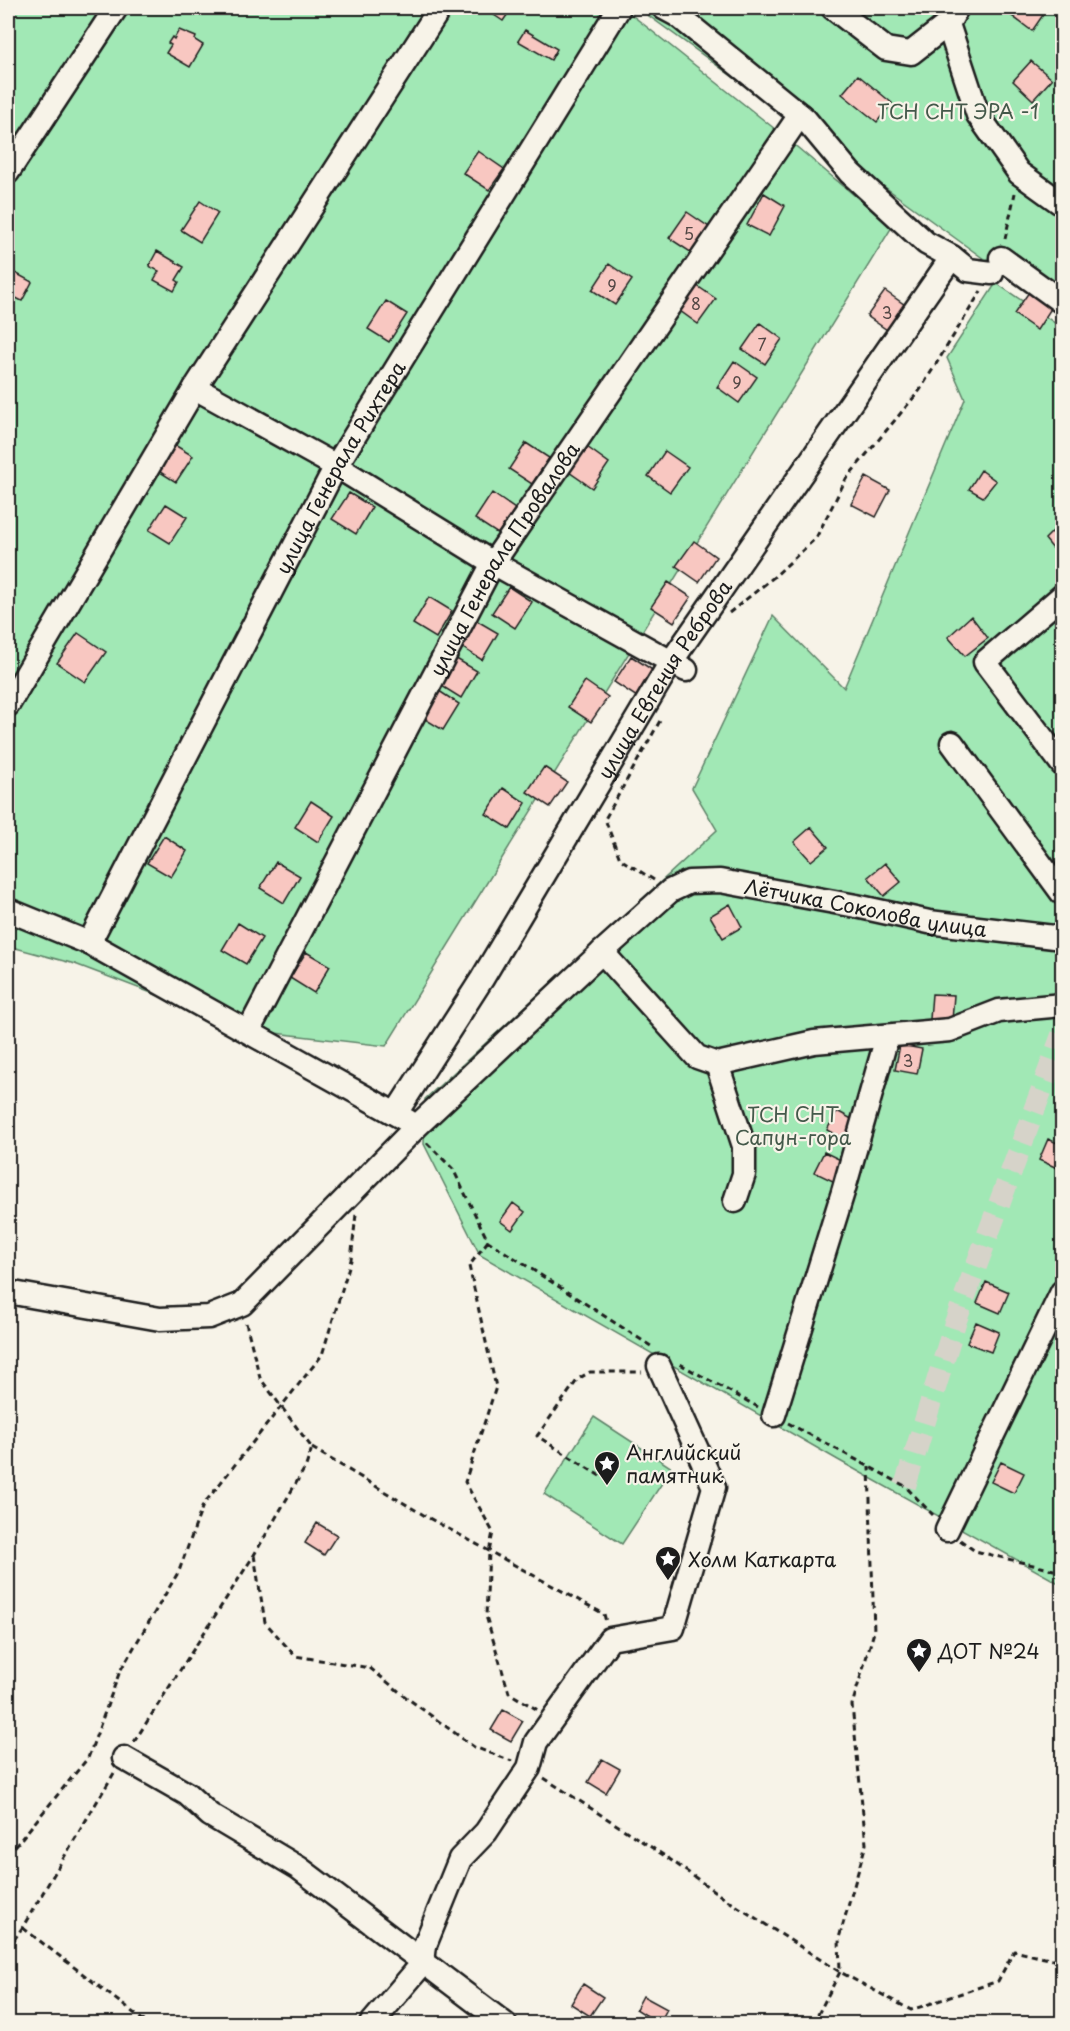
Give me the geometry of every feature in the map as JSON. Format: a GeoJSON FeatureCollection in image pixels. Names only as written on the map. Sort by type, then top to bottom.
{"type":"FeatureCollection","features":[{"type":"Feature","properties":{"kind":"street"},"geometry":{"type":"LineString","coordinates":[[8,172],[116,8]]}},
{"type":"Feature","properties":{"kind":"street"},"geometry":{"type":"LineString","coordinates":[[8,705],[195,388],[440,8]]}},
{"type":"Feature","properties":{"kind":"street","name":"улица Генерала Рихтера"},"geometry":{"type":"LineString","coordinates":[[89,943],[336,466],[619,8]]}},
{"type":"Feature","properties":{"kind":"street"},"geometry":{"type":"LineString","coordinates":[[664,8],[676,15],[800,115],[850,173],[926,243],[952,257],[968,270],[996,266],[1062,302]]}},
{"type":"Feature","properties":{"kind":"street"},"geometry":{"type":"LineString","coordinates":[[833,8],[886,50],[912,53],[952,16],[978,115],[1018,173],[1062,204]]}},
{"type":"Feature","properties":{"kind":"street","name":"улица Генерала Провалова"},"geometry":{"type":"LineString","coordinates":[[249,1030],[493,563],[800,115]]}},
{"type":"Feature","properties":{"kind":"street","name":"улица Евгения Реброва"},"geometry":{"type":"LineString","coordinates":[[396,1113],[679,666],[952,257]]}},
{"type":"Feature","properties":{"kind":"street"},"geometry":{"type":"LineString","coordinates":[[195,388],[336,466],[493,563],[679,666]]}},
{"type":"Feature","properties":{"kind":"street"},"geometry":{"type":"LineString","coordinates":[[1062,596],[985,662],[1062,764]]}},
{"type":"Feature","properties":{"kind":"street"},"geometry":{"type":"LineString","coordinates":[[952,743],[1062,893]]}},
{"type":"Feature","properties":{"kind":"street","name":"Лётчика Соколова улица"},"geometry":{"type":"LineString","coordinates":[[670,891],[689,882],[720,881],[929,922],[1062,938]]}},
{"type":"Feature","properties":{"kind":"street"},"geometry":{"type":"LineString","coordinates":[[8,1292],[160,1319],[209,1317],[242,1304],[417,1126],[670,891]]}},
{"type":"Feature","properties":{"kind":"street"},"geometry":{"type":"LineString","coordinates":[[8,910],[89,943],[249,1030],[417,1126]]}},
{"type":"Feature","properties":{"kind":"street"},"geometry":{"type":"LineString","coordinates":[[602,952],[698,1057],[717,1064],[814,1042],[950,1030],[999,1011],[1062,1005]]}},
{"type":"Feature","properties":{"kind":"street"},"geometry":{"type":"LineString","coordinates":[[774,1415],[843,1192],[887,1037]]}},
{"type":"Feature","properties":{"kind":"street"},"geometry":{"type":"LineString","coordinates":[[717,1064],[744,1146],[744,1174],[735,1201]]}},
{"type":"Feature","properties":{"kind":"street"},"geometry":{"type":"LineString","coordinates":[[947,1530],[1062,1292]]}},
{"type":"Feature","properties":{"kind":"street"},"geometry":{"type":"LineString","coordinates":[[371,2024],[423,1963],[425,1945],[460,1859],[486,1832],[529,1768],[536,1742],[552,1717],[610,1639],[673,1628],[714,1487],[663,1362]]}},
{"type":"Feature","properties":{"kind":"street"},"geometry":{"type":"LineString","coordinates":[[124,1758],[187,1794],[210,1815],[299,1869],[505,2024]]}},
{"type":"Feature","properties":{"kind":"path"},"geometry":{"type":"LineString","coordinates":[[726,615],[774,577],[816,538],[846,479],[920,390],[996,266],[1018,173]]}},
{"type":"Feature","properties":{"kind":"path"},"geometry":{"type":"LineString","coordinates":[[662,716],[606,819],[620,859],[670,891]]}},
{"type":"Feature","properties":{"kind":"path"},"geometry":{"type":"LineString","coordinates":[[417,1126],[424,1140],[453,1169],[488,1241],[663,1362],[774,1415],[905,1486],[947,1530],[975,1551],[1062,1572]]}},
{"type":"Feature","properties":{"kind":"path"},"geometry":{"type":"LineString","coordinates":[[8,1855],[88,1758],[120,1671],[179,1571],[203,1505],[322,1355],[351,1260],[361,1183]]}},
{"type":"Feature","properties":{"kind":"path"},"geometry":{"type":"LineString","coordinates":[[488,1241],[469,1266],[496,1387],[465,1482],[493,1532],[489,1551],[486,1616],[509,1694],[552,1717]]}},
{"type":"Feature","properties":{"kind":"path"},"geometry":{"type":"LineString","coordinates":[[242,1304],[260,1378],[280,1408],[312,1448],[427,1517],[604,1614],[610,1639]]}},
{"type":"Feature","properties":{"kind":"path"},"geometry":{"type":"LineString","coordinates":[[600,1476],[537,1436],[578,1379],[590,1372],[654,1372],[663,1362]]}},
{"type":"Feature","properties":{"kind":"path"},"geometry":{"type":"LineString","coordinates":[[8,1949],[124,1758],[254,1555],[306,1466],[312,1448]]}},
{"type":"Feature","properties":{"kind":"path"},"geometry":{"type":"LineString","coordinates":[[813,2024],[840,1972],[839,1938],[866,1844],[852,1705],[874,1632],[869,1467]]}},
{"type":"Feature","properties":{"kind":"path"},"geometry":{"type":"LineString","coordinates":[[254,1555],[265,1622],[295,1656],[370,1668],[474,1747],[529,1768],[840,1972],[911,2010],[998,1981],[1014,1951],[1062,1962]]}},
{"type":"Feature","properties":{"kind":"path"},"geometry":{"type":"LineString","coordinates":[[22,1928],[148,2024]]}},
{"type":"Feature","properties":{"kind":"green space"},"geometry":{"type":"Polygon","coordinates":[[[8,8],[623,8],[785,137],[892,227],[386,1046],[249,1030],[75,964],[8,946],[8,8]]]}},
{"type":"Feature","properties":{"kind":"green space","name":"ТСН СНТ ЭРА -1"},"geometry":{"type":"Polygon","coordinates":[[[638,8],[1062,8],[1062,311],[984,259],[638,8]]]}},
{"type":"Feature","properties":{"kind":"green space","name":"ТСН СНТ Сапун-гора"},"geometry":{"type":"Polygon","coordinates":[[[996,283],[1062,328],[1062,1585],[480,1255],[424,1144],[425,1099],[717,830],[692,788],[773,616],[844,688],[965,399],[947,358],[996,283]]]}},
{"type":"Feature","properties":{"kind":"green space"},"geometry":{"type":"Polygon","coordinates":[[[594,1417],[672,1468],[622,1544],[544,1494],[594,1417]]]}},
{"type":"Feature","properties":{"kind":"building"},"geometry":{"type":"Polygon","coordinates":[[[486,8],[512,8],[503,21],[486,8]]]}},
{"type":"Feature","properties":{"kind":"building"},"geometry":{"type":"Polygon","coordinates":[[[1012,8],[1033,8],[1043,15],[1032,31],[1008,13],[1012,8]]]}},
{"type":"Feature","properties":{"kind":"building"},"geometry":{"type":"Polygon","coordinates":[[[179,30],[196,37],[195,40],[203,45],[190,67],[166,53],[171,45],[168,43],[172,37],[174,39],[179,30]]]}},
{"type":"Feature","properties":{"kind":"building"},"geometry":{"type":"Polygon","coordinates":[[[525,30],[557,49],[551,60],[518,41],[525,30]]]}},
{"type":"Feature","properties":{"kind":"building"},"geometry":{"type":"Polygon","coordinates":[[[1031,61],[1052,79],[1033,100],[1013,81],[1031,61]]]}},
{"type":"Feature","properties":{"kind":"building"},"geometry":{"type":"Polygon","coordinates":[[[858,75],[892,103],[877,122],[842,94],[858,75]]]}},
{"type":"Feature","properties":{"kind":"building"},"geometry":{"type":"Polygon","coordinates":[[[478,151],[504,169],[489,190],[463,173],[478,151]]]}},
{"type":"Feature","properties":{"kind":"building"},"geometry":{"type":"Polygon","coordinates":[[[764,193],[785,206],[769,236],[747,225],[764,193]]]}},
{"type":"Feature","properties":{"kind":"building"},"geometry":{"type":"Polygon","coordinates":[[[200,201],[218,213],[200,242],[181,230],[200,201]]]}},
{"type":"Feature","properties":{"kind":"building"},"geometry":{"type":"Polygon","coordinates":[[[687,212],[709,227],[692,253],[669,238],[687,212]]]}},
{"type":"Feature","properties":{"kind":"building"},"geometry":{"type":"Polygon","coordinates":[[[157,251],[184,267],[176,280],[179,282],[174,291],[154,280],[159,271],[149,266],[157,251]]]}},
{"type":"Feature","properties":{"kind":"building"},"geometry":{"type":"Polygon","coordinates":[[[609,264],[632,280],[615,305],[592,290],[609,264]]]}},
{"type":"Feature","properties":{"kind":"building"},"geometry":{"type":"Polygon","coordinates":[[[8,269],[32,282],[22,301],[8,294],[8,269]]]}},
{"type":"Feature","properties":{"kind":"building"},"geometry":{"type":"Polygon","coordinates":[[[693,283],[716,299],[698,324],[676,308],[693,283]]]}},
{"type":"Feature","properties":{"kind":"building"},"geometry":{"type":"Polygon","coordinates":[[[1031,289],[1054,304],[1037,330],[1014,314],[1031,289]]]}},
{"type":"Feature","properties":{"kind":"building"},"geometry":{"type":"Polygon","coordinates":[[[885,291],[908,307],[890,332],[867,316],[885,291]]]}},
{"type":"Feature","properties":{"kind":"building"},"geometry":{"type":"Polygon","coordinates":[[[386,301],[407,314],[389,342],[368,329],[386,301]]]}},
{"type":"Feature","properties":{"kind":"building"},"geometry":{"type":"Polygon","coordinates":[[[760,323],[782,339],[765,364],[742,349],[760,323]]]}},
{"type":"Feature","properties":{"kind":"building"},"geometry":{"type":"Polygon","coordinates":[[[734,361],[757,377],[739,403],[717,387],[734,361]]]}},
{"type":"Feature","properties":{"kind":"building"},"geometry":{"type":"Polygon","coordinates":[[[168,441],[193,456],[176,482],[152,467],[168,441]]]}},
{"type":"Feature","properties":{"kind":"building"},"geometry":{"type":"Polygon","coordinates":[[[526,443],[549,458],[532,484],[509,469],[526,443]]]}},
{"type":"Feature","properties":{"kind":"building"},"geometry":{"type":"Polygon","coordinates":[[[587,447],[609,463],[592,488],[569,472],[587,447]]]}},
{"type":"Feature","properties":{"kind":"building"},"geometry":{"type":"Polygon","coordinates":[[[665,451],[688,467],[670,492],[648,476],[665,451]]]}},
{"type":"Feature","properties":{"kind":"building"},"geometry":{"type":"Polygon","coordinates":[[[981,470],[996,481],[983,497],[969,489],[981,470]]]}},
{"type":"Feature","properties":{"kind":"building"},"geometry":{"type":"Polygon","coordinates":[[[866,477],[890,490],[876,517],[851,504],[866,477]]]}},
{"type":"Feature","properties":{"kind":"building"},"geometry":{"type":"Polygon","coordinates":[[[349,493],[372,507],[356,534],[332,519],[349,493]]]}},
{"type":"Feature","properties":{"kind":"building"},"geometry":{"type":"Polygon","coordinates":[[[492,493],[515,509],[498,534],[475,519],[492,493]]]}},
{"type":"Feature","properties":{"kind":"building"},"geometry":{"type":"Polygon","coordinates":[[[166,504],[187,517],[170,543],[149,530],[166,504]]]}},
{"type":"Feature","properties":{"kind":"building"},"geometry":{"type":"Polygon","coordinates":[[[1062,522],[1062,552],[1058,555],[1045,539],[1062,522]]]}},
{"type":"Feature","properties":{"kind":"building"},"geometry":{"type":"Polygon","coordinates":[[[694,541],[716,557],[699,582],[676,566],[694,541]]]}},
{"type":"Feature","properties":{"kind":"building"},"geometry":{"type":"Polygon","coordinates":[[[668,582],[691,597],[674,622],[651,607],[668,582]]]}},
{"type":"Feature","properties":{"kind":"building"},"geometry":{"type":"Polygon","coordinates":[[[509,587],[532,602],[515,628],[492,613],[509,587]]]}},
{"type":"Feature","properties":{"kind":"building"},"geometry":{"type":"Polygon","coordinates":[[[429,597],[452,611],[436,638],[413,624],[429,597]]]}},
{"type":"Feature","properties":{"kind":"building"},"geometry":{"type":"Polygon","coordinates":[[[971,616],[988,638],[965,656],[948,637],[971,616]]]}},
{"type":"Feature","properties":{"kind":"building"},"geometry":{"type":"Polygon","coordinates":[[[474,619],[498,633],[482,660],[458,645],[474,619]]]}},
{"type":"Feature","properties":{"kind":"building"},"geometry":{"type":"Polygon","coordinates":[[[78,633],[106,652],[85,682],[57,663],[78,633]]]}},
{"type":"Feature","properties":{"kind":"building"},"geometry":{"type":"Polygon","coordinates":[[[631,656],[654,671],[637,697],[614,682],[631,656]]]}},
{"type":"Feature","properties":{"kind":"building"},"geometry":{"type":"Polygon","coordinates":[[[453,657],[477,671],[461,698],[437,683],[453,657]]]}},
{"type":"Feature","properties":{"kind":"building"},"geometry":{"type":"Polygon","coordinates":[[[585,681],[608,697],[591,722],[568,707],[585,681]]]}},
{"type":"Feature","properties":{"kind":"building"},"geometry":{"type":"Polygon","coordinates":[[[436,689],[459,704],[443,730],[420,716],[436,689]]]}},
{"type":"Feature","properties":{"kind":"building"},"geometry":{"type":"Polygon","coordinates":[[[544,767],[567,782],[550,807],[527,792],[544,767]]]}},
{"type":"Feature","properties":{"kind":"building"},"geometry":{"type":"Polygon","coordinates":[[[503,788],[526,803],[510,829],[486,814],[503,788]]]}},
{"type":"Feature","properties":{"kind":"building"},"geometry":{"type":"Polygon","coordinates":[[[311,801],[334,816],[318,842],[295,827],[311,801]]]}},
{"type":"Feature","properties":{"kind":"building"},"geometry":{"type":"Polygon","coordinates":[[[811,827],[828,847],[811,861],[794,842],[811,827]]]}},
{"type":"Feature","properties":{"kind":"building"},"geometry":{"type":"Polygon","coordinates":[[[164,836],[187,851],[171,877],[147,863],[164,836]]]}},
{"type":"Feature","properties":{"kind":"building"},"geometry":{"type":"Polygon","coordinates":[[[276,862],[300,876],[284,903],[260,888],[276,862]]]}},
{"type":"Feature","properties":{"kind":"building"},"geometry":{"type":"Polygon","coordinates":[[[885,863],[901,882],[884,896],[868,877],[885,863]]]}},
{"type":"Feature","properties":{"kind":"building"},"geometry":{"type":"Polygon","coordinates":[[[730,904],[742,927],[723,938],[710,916],[730,904]]]}},
{"type":"Feature","properties":{"kind":"building"},"geometry":{"type":"Polygon","coordinates":[[[238,923],[262,938],[246,964],[222,950],[238,923]]]}},
{"type":"Feature","properties":{"kind":"building"},"geometry":{"type":"Polygon","coordinates":[[[306,952],[330,966],[314,993],[290,978],[306,952]]]}},
{"type":"Feature","properties":{"kind":"building"},"geometry":{"type":"Polygon","coordinates":[[[932,994],[954,995],[952,1021],[930,1019],[932,994]]]}},
{"type":"Feature","properties":{"kind":"building"},"geometry":{"type":"Polygon","coordinates":[[[900,1045],[922,1049],[917,1074],[895,1070],[900,1045]]]}},
{"type":"Feature","properties":{"kind":"building"},"geometry":{"type":"Polygon","coordinates":[[[837,1111],[859,1123],[849,1142],[827,1130],[837,1111]]]}},
{"type":"Feature","properties":{"kind":"building"},"geometry":{"type":"Polygon","coordinates":[[[1048,1139],[1062,1145],[1062,1170],[1039,1160],[1048,1139]]]}},
{"type":"Feature","properties":{"kind":"building"},"geometry":{"type":"Polygon","coordinates":[[[824,1152],[847,1163],[837,1183],[814,1172],[824,1152]]]}},
{"type":"Feature","properties":{"kind":"building"},"geometry":{"type":"Polygon","coordinates":[[[513,1203],[525,1212],[512,1230],[500,1221],[513,1203]]]}},
{"type":"Feature","properties":{"kind":"building"},"geometry":{"type":"Polygon","coordinates":[[[986,1282],[1009,1292],[1000,1313],[977,1303],[986,1282]]]}},
{"type":"Feature","properties":{"kind":"building"},"geometry":{"type":"Polygon","coordinates":[[[976,1322],[999,1332],[991,1352],[967,1343],[976,1322]]]}},
{"type":"Feature","properties":{"kind":"building"},"geometry":{"type":"Polygon","coordinates":[[[1001,1462],[1024,1473],[1014,1493],[991,1482],[1001,1462]]]}},
{"type":"Feature","properties":{"kind":"building"},"geometry":{"type":"Polygon","coordinates":[[[317,1523],[337,1535],[324,1555],[305,1543],[317,1523]]]}},
{"type":"Feature","properties":{"kind":"building"},"geometry":{"type":"Polygon","coordinates":[[[503,1710],[523,1721],[511,1741],[491,1730],[503,1710]]]}},
{"type":"Feature","properties":{"kind":"building"},"geometry":{"type":"Polygon","coordinates":[[[602,1759],[620,1769],[606,1793],[588,1782],[602,1759]]]}},
{"type":"Feature","properties":{"kind":"building"},"geometry":{"type":"Polygon","coordinates":[[[583,1984],[603,1997],[590,2016],[571,2004],[583,1984]]]}},
{"type":"Feature","properties":{"kind":"building"},"geometry":{"type":"Polygon","coordinates":[[[643,1996],[667,2009],[659,2024],[645,2024],[649,2017],[636,2009],[643,1996]]]}},
{"type":"Feature","properties":{"kind":"tunnel"},"geometry":{"type":"LineString","coordinates":[[905,1486],[955,1323],[1062,1035]]}},
{"type":"Feature","properties":{"kind":"place","name":"Английский памятник"},"geometry":{"type":"Point","coordinates":[607,1487]}},
{"type":"Feature","properties":{"kind":"place","name":"Холм Каткарта"},"geometry":{"type":"Point","coordinates":[668,1582]}},
{"type":"Feature","properties":{"kind":"place","name":"ДОТ №24"},"geometry":{"type":"Point","coordinates":[919,1674]}}]}
